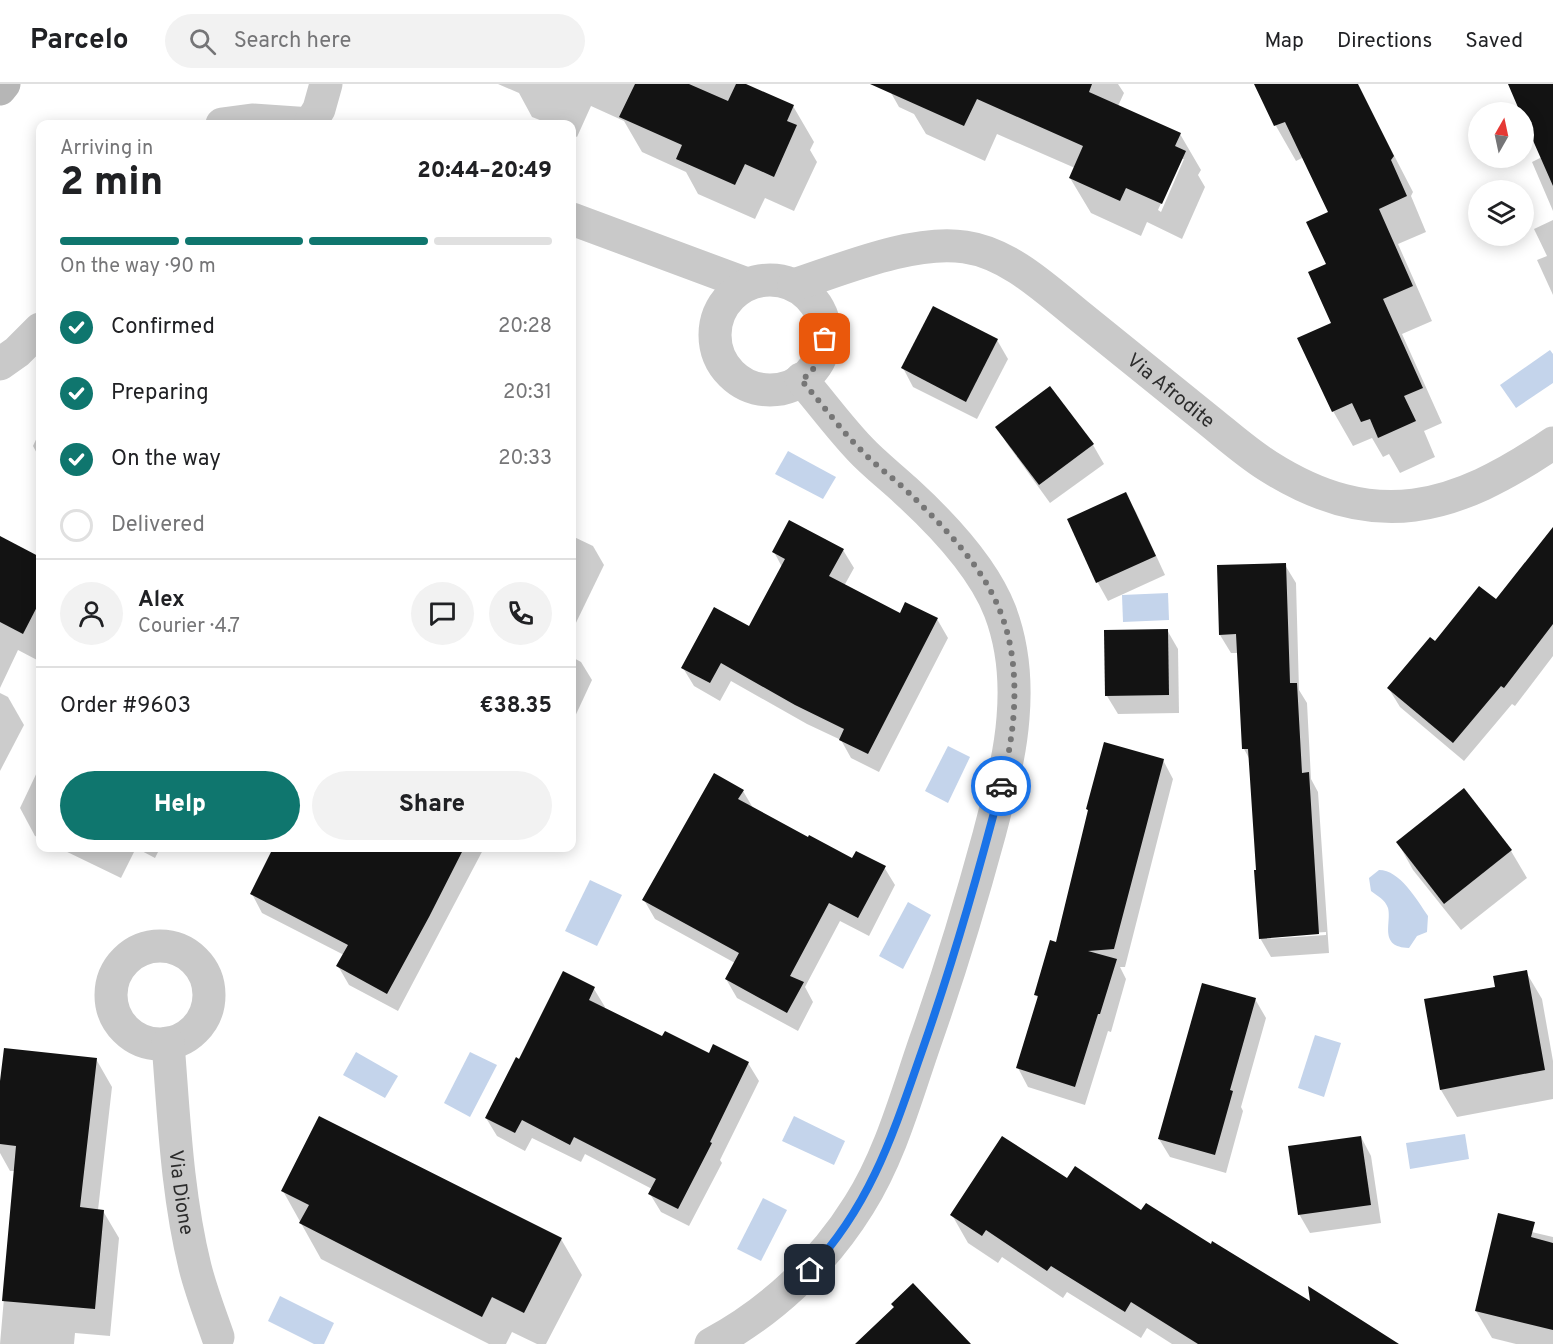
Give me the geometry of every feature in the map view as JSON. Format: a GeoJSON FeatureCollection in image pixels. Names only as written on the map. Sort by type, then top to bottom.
{"type":"FeatureCollection","features":[{"type":"Feature","properties":{"kind":"main road"},"geometry":{"type":"LineString","coordinates":[[0,89],[4,84]]}},
{"type":"Feature","properties":{"kind":"street"},"geometry":{"type":"LineString","coordinates":[[312,120],[319,109],[326,84]]}},
{"type":"Feature","properties":{"kind":"street"},"geometry":{"type":"LineString","coordinates":[[576,220],[683,260],[738,291]]}},
{"type":"Feature","properties":{"kind":"street","name":"Via Afrodite"},"geometry":{"type":"LineString","coordinates":[[794,285],[915,249],[957,246],[968,247],[995,256],[1049,291],[1267,466],[1310,489],[1350,502],[1399,507],[1426,504],[1449,498],[1507,474],[1553,443]]}},
{"type":"Feature","properties":{"kind":"street"},"geometry":{"type":"LineString","coordinates":[[763,280],[779,280],[794,285],[809,296],[819,310],[825,339],[819,358],[807,376],[794,384],[780,389],[764,389],[747,385],[733,376],[722,362],[715,346],[715,328],[719,311],[738,291],[763,280]]}},
{"type":"Feature","properties":{"kind":"street"},"geometry":{"type":"LineString","coordinates":[[0,364],[17,352],[36,333]]}},
{"type":"Feature","properties":{"kind":"street"},"geometry":{"type":"LineString","coordinates":[[711,1344],[751,1319],[810,1270],[861,1204],[875,1176],[897,1123],[947,979],[975,888],[1007,763],[1013,717],[1014,678],[1010,644],[1000,611],[985,582],[947,534],[908,493],[858,447],[801,380]]}},
{"type":"Feature","properties":{"kind":"street","name":"Via Dione"},"geometry":{"type":"LineString","coordinates":[[168,1043],[178,1164],[186,1220],[198,1275],[219,1342]]}},
{"type":"Feature","properties":{"kind":"water"},"geometry":{"type":"Polygon","coordinates":[[[1550,350],[1553,354],[1553,383],[1516,408],[1500,385],[1550,350]]]}},
{"type":"Feature","properties":{"kind":"water"},"geometry":{"type":"Polygon","coordinates":[[[788,451],[836,477],[823,499],[775,474],[788,451]]]}},
{"type":"Feature","properties":{"kind":"water"},"geometry":{"type":"Polygon","coordinates":[[[1168,593],[1169,620],[1123,622],[1122,595],[1168,593]]]}},
{"type":"Feature","properties":{"kind":"water"},"geometry":{"type":"Polygon","coordinates":[[[948,746],[970,757],[948,803],[925,791],[948,746]]]}},
{"type":"Feature","properties":{"kind":"water"},"geometry":{"type":"Polygon","coordinates":[[[1379,870],[1387,871],[1401,880],[1428,916],[1427,932],[1417,936],[1409,948],[1399,947],[1390,939],[1387,905],[1371,891],[1369,878],[1379,870]]]}},
{"type":"Feature","properties":{"kind":"water"},"geometry":{"type":"Polygon","coordinates":[[[590,880],[622,895],[597,946],[565,931],[590,880]]]}},
{"type":"Feature","properties":{"kind":"water"},"geometry":{"type":"Polygon","coordinates":[[[908,902],[931,915],[903,969],[879,956],[908,902]]]}},
{"type":"Feature","properties":{"kind":"water"},"geometry":{"type":"Polygon","coordinates":[[[1315,1035],[1341,1043],[1324,1097],[1298,1088],[1315,1035]]]}},
{"type":"Feature","properties":{"kind":"water"},"geometry":{"type":"Polygon","coordinates":[[[356,1052],[398,1076],[385,1098],[343,1075],[356,1052]]]}},
{"type":"Feature","properties":{"kind":"water"},"geometry":{"type":"Polygon","coordinates":[[[470,1052],[497,1065],[470,1117],[444,1103],[470,1052]]]}},
{"type":"Feature","properties":{"kind":"water"},"geometry":{"type":"Polygon","coordinates":[[[794,1116],[845,1141],[834,1165],[782,1141],[794,1116]]]}},
{"type":"Feature","properties":{"kind":"water"},"geometry":{"type":"Polygon","coordinates":[[[1465,1134],[1469,1159],[1410,1169],[1406,1143],[1465,1134]]]}},
{"type":"Feature","properties":{"kind":"water"},"geometry":{"type":"Polygon","coordinates":[[[763,1198],[787,1210],[761,1261],[737,1249],[763,1198]]]}},
{"type":"Feature","properties":{"kind":"water"},"geometry":{"type":"Polygon","coordinates":[[[280,1296],[334,1323],[324,1344],[314,1344],[268,1321],[280,1296]]]}},
{"type":"Feature","properties":{"kind":"building"},"geometry":{"type":"Polygon","coordinates":[[[635,84],[689,84],[728,101],[736,84],[746,84],[794,105],[787,121],[797,125],[774,177],[745,164],[735,185],[676,159],[682,145],[619,117],[635,84]]]}},
{"type":"Feature","properties":{"kind":"building"},"geometry":{"type":"Polygon","coordinates":[[[870,84],[1092,84],[1089,92],[1181,133],[1175,146],[1186,151],[1162,204],[1126,188],[1120,201],[1069,178],[1083,146],[977,99],[964,126],[870,84]]]}},
{"type":"Feature","properties":{"kind":"building"},"geometry":{"type":"Polygon","coordinates":[[[1254,84],[1358,84],[1394,156],[1391,160],[1407,196],[1379,209],[1413,286],[1383,299],[1423,388],[1404,396],[1416,421],[1378,438],[1370,419],[1361,422],[1352,403],[1332,412],[1297,338],[1331,323],[1308,272],[1326,264],[1306,222],[1328,212],[1285,122],[1274,126],[1254,84]]]}},
{"type":"Feature","properties":{"kind":"building"},"geometry":{"type":"Polygon","coordinates":[[[1508,84],[1553,84],[1553,186],[1534,143],[1534,102],[1516,102],[1508,84]]]}},
{"type":"Feature","properties":{"kind":"building"},"geometry":{"type":"Polygon","coordinates":[[[933,306],[998,339],[966,402],[901,368],[933,306]]]}},
{"type":"Feature","properties":{"kind":"building"},"geometry":{"type":"Polygon","coordinates":[[[1050,386],[1094,444],[1039,485],[995,427],[1050,386]]]}},
{"type":"Feature","properties":{"kind":"building"},"geometry":{"type":"Polygon","coordinates":[[[1126,492],[1156,556],[1096,583],[1067,519],[1126,492]]]}},
{"type":"Feature","properties":{"kind":"building"},"geometry":{"type":"Polygon","coordinates":[[[789,520],[844,549],[829,576],[900,613],[905,602],[938,618],[868,754],[839,740],[844,729],[795,705],[721,663],[710,683],[681,668],[714,607],[749,626],[785,559],[772,552],[789,520]]]}},
{"type":"Feature","properties":{"kind":"building"},"geometry":{"type":"Polygon","coordinates":[[[1553,527],[1553,624],[1504,688],[1501,686],[1453,743],[1387,688],[1430,637],[1435,641],[1479,586],[1496,599],[1553,527]]]}},
{"type":"Feature","properties":{"kind":"building"},"geometry":{"type":"Polygon","coordinates":[[[0,536],[36,555],[36,609],[23,634],[0,622],[0,536]]]}},
{"type":"Feature","properties":{"kind":"building"},"geometry":{"type":"Polygon","coordinates":[[[1286,563],[1290,683],[1297,683],[1302,773],[1309,772],[1319,934],[1259,939],[1248,749],[1242,749],[1236,634],[1219,635],[1217,565],[1286,563]]]}},
{"type":"Feature","properties":{"kind":"building"},"geometry":{"type":"Polygon","coordinates":[[[1168,629],[1169,695],[1105,696],[1104,630],[1168,629]]]}},
{"type":"Feature","properties":{"kind":"building"},"geometry":{"type":"Polygon","coordinates":[[[1104,742],[1164,759],[1114,949],[1088,951],[1117,959],[1075,1087],[1016,1068],[1038,996],[1034,995],[1050,940],[1056,942],[1088,810],[1086,809],[1104,742]]]}},
{"type":"Feature","properties":{"kind":"building"},"geometry":{"type":"Polygon","coordinates":[[[714,773],[744,790],[738,799],[808,837],[809,835],[852,858],[856,851],[886,866],[858,918],[829,903],[790,976],[804,982],[787,1013],[725,979],[739,953],[642,900],[714,773]]]}},
{"type":"Feature","properties":{"kind":"building"},"geometry":{"type":"Polygon","coordinates":[[[1464,788],[1512,850],[1444,904],[1396,842],[1464,788]]]}},
{"type":"Feature","properties":{"kind":"building"},"geometry":{"type":"Polygon","coordinates":[[[271,852],[462,852],[387,994],[336,966],[348,945],[250,894],[271,852]]]}},
{"type":"Feature","properties":{"kind":"building"},"geometry":{"type":"Polygon","coordinates":[[[1527,970],[1545,1070],[1440,1090],[1424,999],[1495,987],[1493,976],[1527,970]]]}},
{"type":"Feature","properties":{"kind":"building"},"geometry":{"type":"Polygon","coordinates":[[[563,971],[595,987],[589,1000],[662,1036],[665,1031],[709,1053],[713,1044],[749,1062],[710,1142],[712,1143],[678,1209],[648,1194],[656,1179],[574,1137],[570,1145],[522,1120],[515,1133],[485,1118],[516,1057],[519,1059],[563,971]]]}},
{"type":"Feature","properties":{"kind":"building"},"geometry":{"type":"Polygon","coordinates":[[[1202,983],[1256,998],[1230,1090],[1233,1091],[1215,1155],[1158,1139],[1202,983]]]}},
{"type":"Feature","properties":{"kind":"building"},"geometry":{"type":"Polygon","coordinates":[[[4,1048],[97,1058],[80,1207],[104,1210],[95,1309],[2,1301],[16,1146],[0,1144],[0,1081],[4,1048]]]}},
{"type":"Feature","properties":{"kind":"building"},"geometry":{"type":"Polygon","coordinates":[[[319,1116],[562,1238],[524,1313],[492,1297],[482,1317],[299,1223],[309,1205],[281,1191],[319,1116]]]}},
{"type":"Feature","properties":{"kind":"building"},"geometry":{"type":"Polygon","coordinates":[[[1002,1136],[1067,1178],[1075,1166],[1141,1210],[1146,1203],[1211,1244],[1212,1241],[1310,1301],[1308,1286],[1399,1344],[1198,1344],[1131,1302],[1125,1312],[1051,1266],[1047,1271],[986,1230],[982,1236],[950,1215],[1002,1136]]]}},
{"type":"Feature","properties":{"kind":"building"},"geometry":{"type":"Polygon","coordinates":[[[1361,1136],[1371,1205],[1298,1215],[1288,1146],[1361,1136]]]}},
{"type":"Feature","properties":{"kind":"building"},"geometry":{"type":"Polygon","coordinates":[[[1498,1213],[1535,1222],[1531,1237],[1553,1243],[1553,1330],[1475,1311],[1498,1213]]]}},
{"type":"Feature","properties":{"kind":"building"},"geometry":{"type":"Polygon","coordinates":[[[913,1283],[971,1344],[855,1344],[894,1307],[891,1304],[913,1283]]]}},
{"type":"Feature","properties":{"kind":"way so far"},"geometry":{"type":"LineString","coordinates":[[825,339],[817,364],[801,380],[858,447],[908,493],[954,542],[978,571],[1000,611],[1010,644],[1014,678],[1010,750],[1001,786]]}},
{"type":"Feature","properties":{"kind":"route"},"geometry":{"type":"LineString","coordinates":[[810,1270],[861,1204],[888,1148],[947,979],[975,888],[1001,786]]}}]}
